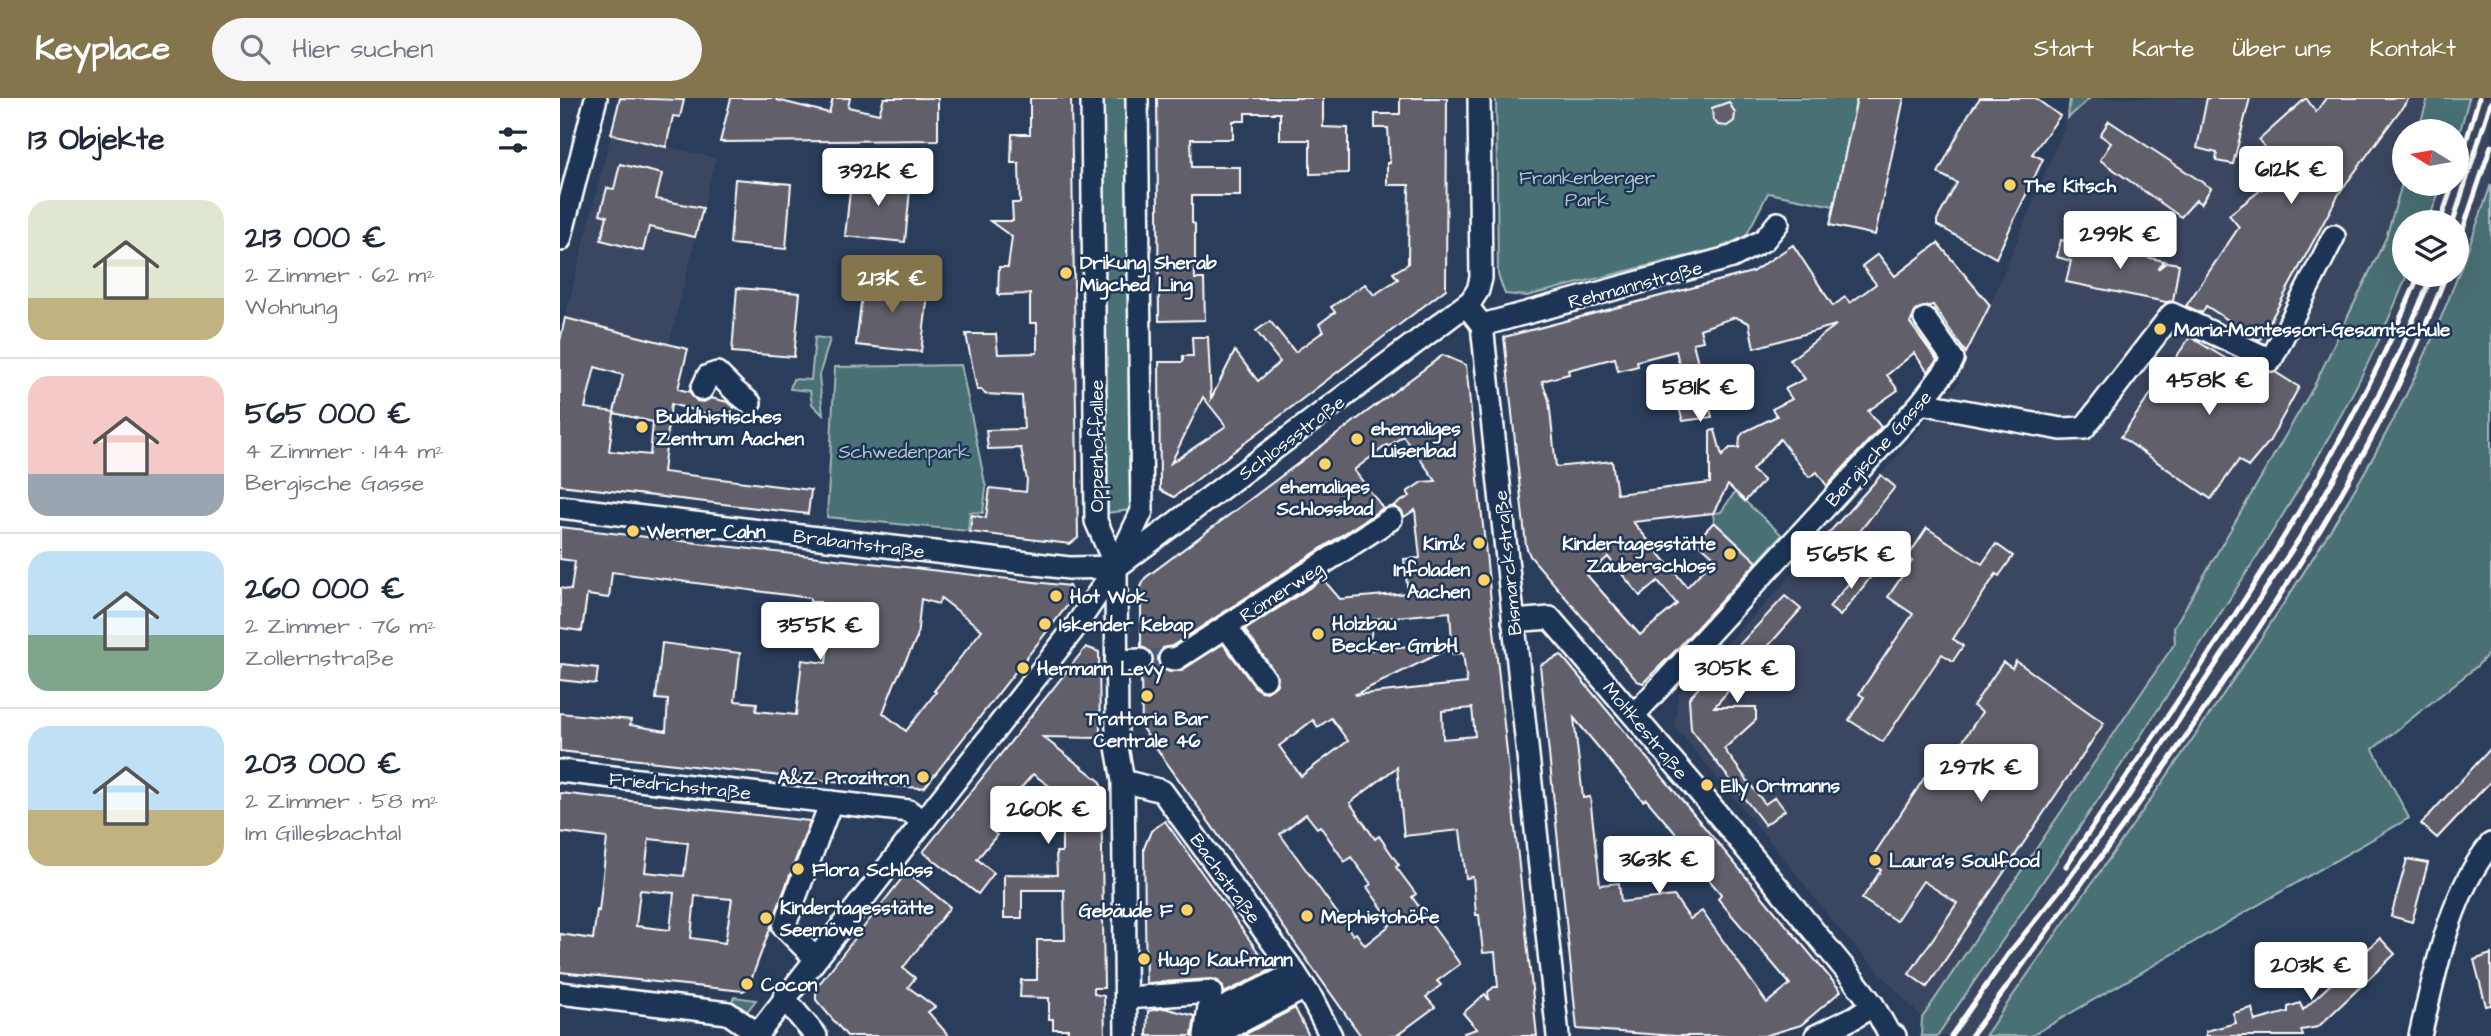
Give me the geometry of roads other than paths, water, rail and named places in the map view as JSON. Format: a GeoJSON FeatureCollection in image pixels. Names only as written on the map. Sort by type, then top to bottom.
{"type":"FeatureCollection","features":[{"type":"Feature","properties":{"kind":"street"},"geometry":{"type":"LineString","coordinates":[[560,240],[596,98]]}},
{"type":"Feature","properties":{"kind":"street","name":"Oppenhoffallee"},"geometry":{"type":"LineString","coordinates":[[1092,98],[1096,522],[1116,567]]}},
{"type":"Feature","properties":{"kind":"street"},"geometry":{"type":"LineString","coordinates":[[560,993],[728,1013],[757,1035],[1065,641],[1116,567],[1142,511],[1138,98]]}},
{"type":"Feature","properties":{"kind":"street"},"geometry":{"type":"LineString","coordinates":[[1479,98],[1481,278],[1478,290],[1467,306],[1482,325]]}},
{"type":"Feature","properties":{"kind":"street","name":"Rehmannstraße"},"geometry":{"type":"LineString","coordinates":[[1482,325],[1732,257],[1764,240],[1778,223]]}},
{"type":"Feature","properties":{"kind":"street"},"geometry":{"type":"LineString","coordinates":[[1921,403],[2061,429],[2084,428],[2172,314],[2271,360],[2334,236]]}},
{"type":"Feature","properties":{"kind":"street","name":"Schlossstraße"},"geometry":{"type":"LineString","coordinates":[[1116,567],[1467,306]]}},
{"type":"Feature","properties":{"kind":"street","name":"Bergische Gasse"},"geometry":{"type":"LineString","coordinates":[[1634,715],[1921,403],[1950,365],[1953,359],[1925,319]]}},
{"type":"Feature","properties":{"kind":"street","name":"Bismarckstraße"},"geometry":{"type":"LineString","coordinates":[[1482,325],[1558,1036]]}},
{"type":"Feature","properties":{"kind":"street"},"geometry":{"type":"LineString","coordinates":[[702,389],[708,376],[717,373],[750,403]]}},
{"type":"Feature","properties":{"kind":"street","name":"Brabantstraße"},"geometry":{"type":"LineString","coordinates":[[560,507],[1069,568],[1116,567]]}},
{"type":"Feature","properties":{"kind":"street","name":"Römerweg"},"geometry":{"type":"LineString","coordinates":[[1170,660],[1176,659],[1391,519]]}},
{"type":"Feature","properties":{"kind":"street"},"geometry":{"type":"LineString","coordinates":[[1116,567],[1117,747],[1122,781],[1126,1036]]}},
{"type":"Feature","properties":{"kind":"street","name":"Moltkestraße"},"geometry":{"type":"LineString","coordinates":[[1513,621],[1550,618],[1634,715],[1873,1005],[1888,1032],[1895,1036]]}},
{"type":"Feature","properties":{"kind":"street"},"geometry":{"type":"LineString","coordinates":[[1226,627],[1265,679]]}},
{"type":"Feature","properties":{"kind":"street"},"geometry":{"type":"LineString","coordinates":[[1116,661],[1141,660]]}},
{"type":"Feature","properties":{"kind":"street","name":"Friedrichstraße"},"geometry":{"type":"LineString","coordinates":[[560,771],[909,811],[923,822]]}},
{"type":"Feature","properties":{"kind":"street","name":"Bachstraße"},"geometry":{"type":"LineString","coordinates":[[1122,781],[1162,791],[1300,981],[1331,1036]]}},
{"type":"Feature","properties":{"kind":"street"},"geometry":{"type":"LineString","coordinates":[[815,958],[785,927],[831,802]]}},
{"type":"Feature","properties":{"kind":"street"},"geometry":{"type":"LineString","coordinates":[[2420,1036],[2436,970],[2461,893],[2477,861],[2491,844]]}},
{"type":"Feature","properties":{"kind":"street"},"geometry":{"type":"LineString","coordinates":[[1126,998],[1211,992],[1212,1028],[1300,981]]}},
{"type":"Feature","properties":{"kind":"street"},"geometry":{"type":"LineString","coordinates":[[784,998],[816,1036]]}},
{"type":"Feature","properties":{"kind":"street"},"geometry":{"type":"LineString","coordinates":[[1816,1036],[1873,1005]]}},
{"type":"Feature","properties":{"kind":"tunnel"},"geometry":{"type":"LineString","coordinates":[[1141,660],[1170,659]]}},
{"type":"Feature","properties":{"kind":"railway"},"geometry":{"type":"LineString","coordinates":[[2469,132],[2479,98]]}},
{"type":"Feature","properties":{"kind":"railway"},"geometry":{"type":"LineString","coordinates":[[2457,210],[2491,102]]}},
{"type":"Feature","properties":{"kind":"railway"},"geometry":{"type":"LineString","coordinates":[[2469,211],[2491,146]]}},
{"type":"Feature","properties":{"kind":"railway"},"geometry":{"type":"LineString","coordinates":[[2444,210],[2449,196]]}},
{"type":"Feature","properties":{"kind":"railway"},"geometry":{"type":"LineString","coordinates":[[2066,866],[2211,651],[2302,506],[2345,431],[2414,287]]}},
{"type":"Feature","properties":{"kind":"railway"},"geometry":{"type":"LineString","coordinates":[[1951,1036],[2009,953],[2067,881],[2122,806],[2299,539],[2358,437],[2399,353],[2427,287]]}},
{"type":"Feature","properties":{"kind":"railway"},"geometry":{"type":"LineString","coordinates":[[1971,1036],[2166,765],[2300,564],[2365,451],[2394,394],[2441,287]]}},
{"type":"Feature","properties":{"kind":"place","name":"The Kitsch"},"geometry":{"type":"Point","coordinates":[2010,185]}},
{"type":"Feature","properties":{"kind":"place","name":"Drikung Sherab Migched Ling"},"geometry":{"type":"Point","coordinates":[1066,273]}},
{"type":"Feature","properties":{"kind":"place","name":"Maria-Montessori-Gesamtschule"},"geometry":{"type":"Point","coordinates":[2160,329]}},
{"type":"Feature","properties":{"kind":"place","name":"Buddhistisches Zentrum Aachen"},"geometry":{"type":"Point","coordinates":[642,427]}},
{"type":"Feature","properties":{"kind":"place","name":"ehemaliges Luisenbad"},"geometry":{"type":"Point","coordinates":[1357,439]}},
{"type":"Feature","properties":{"kind":"place","name":"ehemaliges Schlossbad"},"geometry":{"type":"Point","coordinates":[1325,464]}},
{"type":"Feature","properties":{"kind":"place","name":"Werner Cahn"},"geometry":{"type":"Point","coordinates":[633,531]}},
{"type":"Feature","properties":{"kind":"place","name":"Kim&"},"geometry":{"type":"Point","coordinates":[1479,543]}},
{"type":"Feature","properties":{"kind":"place","name":"Kindertagesstätte Zauberschloss"},"geometry":{"type":"Point","coordinates":[1730,554]}},
{"type":"Feature","properties":{"kind":"place","name":"Infoladen Aachen"},"geometry":{"type":"Point","coordinates":[1484,580]}},
{"type":"Feature","properties":{"kind":"place","name":"Hot Wok"},"geometry":{"type":"Point","coordinates":[1056,596]}},
{"type":"Feature","properties":{"kind":"place","name":"Iskender Kebap"},"geometry":{"type":"Point","coordinates":[1045,624]}},
{"type":"Feature","properties":{"kind":"place","name":"Holzbau Becker GmbH"},"geometry":{"type":"Point","coordinates":[1318,634]}},
{"type":"Feature","properties":{"kind":"place","name":"Hermann Levy"},"geometry":{"type":"Point","coordinates":[1023,668]}},
{"type":"Feature","properties":{"kind":"place","name":"Trattoria Bar Centrale 46"},"geometry":{"type":"Point","coordinates":[1147,696]}},
{"type":"Feature","properties":{"kind":"place","name":"A&Z Prozitron"},"geometry":{"type":"Point","coordinates":[923,777]}},
{"type":"Feature","properties":{"kind":"place","name":"Elly Ortmanns"},"geometry":{"type":"Point","coordinates":[1707,785]}},
{"type":"Feature","properties":{"kind":"place","name":"Laura's Soulfood"},"geometry":{"type":"Point","coordinates":[1875,860]}},
{"type":"Feature","properties":{"kind":"place","name":"Flora Schloss"},"geometry":{"type":"Point","coordinates":[798,869]}},
{"type":"Feature","properties":{"kind":"place","name":"Gebäude F"},"geometry":{"type":"Point","coordinates":[1187,910]}},
{"type":"Feature","properties":{"kind":"place","name":"Mephistohöfe"},"geometry":{"type":"Point","coordinates":[1307,916]}},
{"type":"Feature","properties":{"kind":"place","name":"Kindertagesstätte Seemöwe"},"geometry":{"type":"Point","coordinates":[766,918]}},
{"type":"Feature","properties":{"kind":"place","name":"Hugo Kaufmann"},"geometry":{"type":"Point","coordinates":[1144,959]}},
{"type":"Feature","properties":{"kind":"place","name":"Cocon"},"geometry":{"type":"Point","coordinates":[747,984]}},
{"type":"Feature","properties":{"kind":"park label","name":"Frankenberger Park"},"geometry":{"type":"Point","coordinates":[1587,188]}},
{"type":"Feature","properties":{"kind":"park label","name":"Schwedenpark"},"geometry":{"type":"Point","coordinates":[904,451]}}]}
